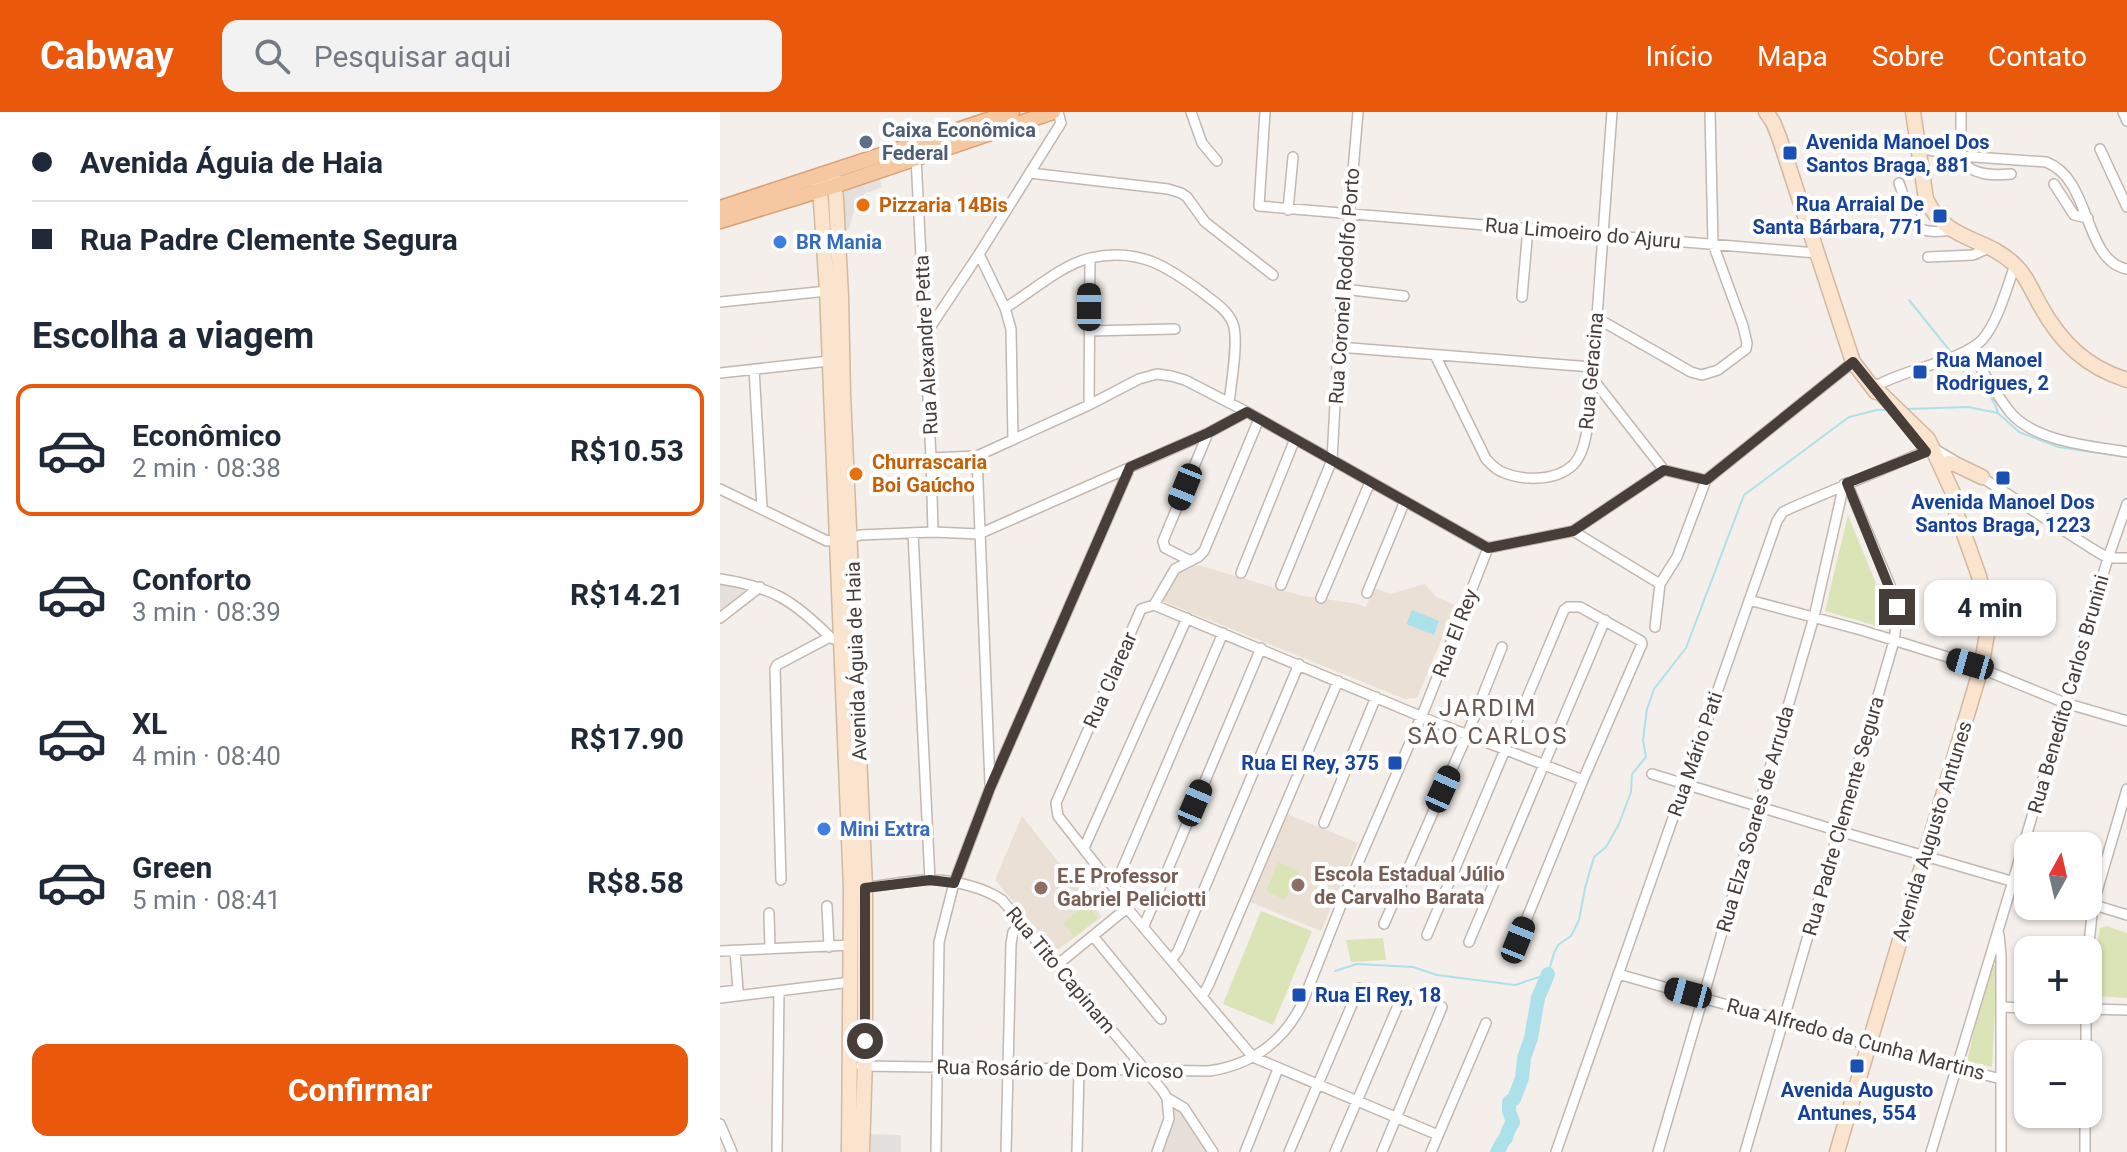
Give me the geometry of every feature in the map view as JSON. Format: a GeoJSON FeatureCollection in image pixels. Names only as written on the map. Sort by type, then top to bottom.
{"type":"FeatureCollection","features":[{"type":"Feature","properties":{"kind":"main road"},"geometry":{"type":"LineString","coordinates":[[720,208],[1012,112]]}},
{"type":"Feature","properties":{"kind":"main road"},"geometry":{"type":"LineString","coordinates":[[720,221],[827,188],[1029,116],[1056,112]]}},
{"type":"Feature","properties":{"kind":"main road"},"geometry":{"type":"LineString","coordinates":[[1766,112],[1779,137],[1853,362]]}},
{"type":"Feature","properties":{"kind":"main road"},"geometry":{"type":"LineString","coordinates":[[1913,112],[1926,199],[1932,211],[1964,238],[1989,248],[2015,265],[2051,323],[2075,351],[2099,370],[2127,380]]}},
{"type":"Feature","properties":{"kind":"main road","name":"Avenida Águia de Haia"},"geometry":{"type":"LineString","coordinates":[[824,172],[844,540],[858,888],[858,1066],[849,1152]]}},
{"type":"Feature","properties":{"kind":"main road","name":"Avenida Águia de Haia"},"geometry":{"type":"LineString","coordinates":[[827,188],[829,361],[844,540],[835,638],[858,888],[851,982],[862,1152]]}},
{"type":"Feature","properties":{"kind":"main road","name":"Avenida Augusto Antunes"},"geometry":{"type":"LineString","coordinates":[[1853,362],[1905,420],[1928,439],[1945,495],[1955,509]]}},
{"type":"Feature","properties":{"kind":"main road","name":"Avenida Augusto Antunes"},"geometry":{"type":"LineString","coordinates":[[1837,1152],[1981,668],[1987,634],[1979,576],[1944,469],[1930,450]]}},
{"type":"Feature","properties":{"kind":"main road"},"geometry":{"type":"LineString","coordinates":[[1944,469],[1948,463],[1955,464],[1982,477]]}},
{"type":"Feature","properties":{"kind":"street"},"geometry":{"type":"LineString","coordinates":[[925,335],[1061,123],[1056,112]]}},
{"type":"Feature","properties":{"kind":"street"},"geometry":{"type":"LineString","coordinates":[[1191,112],[1202,143],[1217,161]]}},
{"type":"Feature","properties":{"kind":"street","name":"Rua Limoeiro do Ajuru"},"geometry":{"type":"LineString","coordinates":[[1265,112],[1259,206],[1816,253]]}},
{"type":"Feature","properties":{"kind":"street","name":"Rua Coronel Rodolfo Porto"},"geometry":{"type":"LineString","coordinates":[[1281,585],[1332,460],[1338,347],[1358,112]]}},
{"type":"Feature","properties":{"kind":"street","name":"Rua Geracina"},"geometry":{"type":"LineString","coordinates":[[1435,355],[1486,459],[1502,472],[1543,478],[1559,474],[1573,465],[1585,441],[1590,411],[1612,112]]}},
{"type":"Feature","properties":{"kind":"street"},"geometry":{"type":"LineString","coordinates":[[1595,317],[1691,372],[1702,375],[1718,370],[1746,349],[1743,326],[1713,244],[1710,112]]}},
{"type":"Feature","properties":{"kind":"street"},"geometry":{"type":"LineString","coordinates":[[1961,112],[1961,161],[1968,169],[1979,173],[2011,174]]}},
{"type":"Feature","properties":{"kind":"street"},"geometry":{"type":"LineString","coordinates":[[2123,112],[2127,121]]}},
{"type":"Feature","properties":{"kind":"street"},"geometry":{"type":"LineString","coordinates":[[1918,148],[1961,156],[2052,165],[2069,180],[2107,257],[2124,270],[2127,257]]}},
{"type":"Feature","properties":{"kind":"street"},"geometry":{"type":"LineString","coordinates":[[2100,149],[2127,207]]}},
{"type":"Feature","properties":{"kind":"street","name":"Rua Alexandre Petta"},"geometry":{"type":"LineString","coordinates":[[916,157],[933,532]]}},
{"type":"Feature","properties":{"kind":"street"},"geometry":{"type":"LineString","coordinates":[[1288,210],[1293,157]]}},
{"type":"Feature","properties":{"kind":"street"},"geometry":{"type":"LineString","coordinates":[[1030,173],[1181,193],[1205,222],[1273,275]]}},
{"type":"Feature","properties":{"kind":"street"},"geometry":{"type":"LineString","coordinates":[[1899,183],[1918,227],[1929,231],[1952,230]]}},
{"type":"Feature","properties":{"kind":"street"},"geometry":{"type":"LineString","coordinates":[[2054,184],[2074,215],[2088,218]]}},
{"type":"Feature","properties":{"kind":"street"},"geometry":{"type":"LineString","coordinates":[[1522,297],[1528,228]]}},
{"type":"Feature","properties":{"kind":"street"},"geometry":{"type":"LineString","coordinates":[[1928,257],[1973,255],[1989,248]]}},
{"type":"Feature","properties":{"kind":"street"},"geometry":{"type":"LineString","coordinates":[[979,254],[1005,308],[1011,329],[1013,440]]}},
{"type":"Feature","properties":{"kind":"street"},"geometry":{"type":"LineString","coordinates":[[1005,308],[1066,269],[1090,258],[1122,256],[1154,261],[1186,280],[1231,319],[1235,328],[1229,403]]}},
{"type":"Feature","properties":{"kind":"street"},"geometry":{"type":"LineString","coordinates":[[1089,405],[1090,258]]}},
{"type":"Feature","properties":{"kind":"street"},"geometry":{"type":"LineString","coordinates":[[1873,386],[1969,349],[1981,340],[1988,331],[2015,265]]}},
{"type":"Feature","properties":{"kind":"street"},"geometry":{"type":"LineString","coordinates":[[1343,289],[1404,296]]}},
{"type":"Feature","properties":{"kind":"street"},"geometry":{"type":"LineString","coordinates":[[720,302],[827,291]]}},
{"type":"Feature","properties":{"kind":"street"},"geometry":{"type":"LineString","coordinates":[[1089,331],[1175,329]]}},
{"type":"Feature","properties":{"kind":"street"},"geometry":{"type":"LineString","coordinates":[[1338,347],[1592,372],[1664,470],[1706,480]]}},
{"type":"Feature","properties":{"kind":"street"},"geometry":{"type":"LineString","coordinates":[[1969,349],[2011,412],[2028,428],[2068,441],[2127,452]]}},
{"type":"Feature","properties":{"kind":"street"},"geometry":{"type":"LineString","coordinates":[[720,373],[829,361]]}},
{"type":"Feature","properties":{"kind":"street"},"geometry":{"type":"LineString","coordinates":[[1655,627],[1660,584],[1677,557],[1706,480],[1853,362]]}},
{"type":"Feature","properties":{"kind":"street"},"geometry":{"type":"LineString","coordinates":[[754,369],[762,508]]}},
{"type":"Feature","properties":{"kind":"street"},"geometry":{"type":"LineString","coordinates":[[931,458],[977,456],[1139,379],[1157,374],[1185,380],[1247,412],[1488,548],[1573,531],[1664,470]]}},
{"type":"Feature","properties":{"kind":"street"},"geometry":{"type":"LineString","coordinates":[[720,489],[827,541],[860,535],[979,534],[1208,433],[1247,412]]}},
{"type":"Feature","properties":{"kind":"street"},"geometry":{"type":"LineString","coordinates":[[1259,419],[1204,551],[1175,569],[1154,605],[1583,780]]}},
{"type":"Feature","properties":{"kind":"street"},"geometry":{"type":"LineString","coordinates":[[1191,561],[1165,548],[1163,541],[1208,433]]}},
{"type":"Feature","properties":{"kind":"street"},"geometry":{"type":"LineString","coordinates":[[1241,573],[1295,439]]}},
{"type":"Feature","properties":{"kind":"street"},"geometry":{"type":"LineString","coordinates":[[1930,450],[1982,477],[2108,558],[2127,558]]}},
{"type":"Feature","properties":{"kind":"street","name":"Rua Mário Pati"},"geometry":{"type":"LineString","coordinates":[[1556,1152],[1777,521],[1783,512],[1930,450]]}},
{"type":"Feature","properties":{"kind":"street"},"geometry":{"type":"LineString","coordinates":[[977,456],[990,788]]}},
{"type":"Feature","properties":{"kind":"street"},"geometry":{"type":"LineString","coordinates":[[936,1152],[939,942],[954,883],[990,788],[1130,467]]}},
{"type":"Feature","properties":{"kind":"street"},"geometry":{"type":"LineString","coordinates":[[1321,598],[1370,482]]}},
{"type":"Feature","properties":{"kind":"street","name":"Rua Elza Soares de Arruda"},"geometry":{"type":"LineString","coordinates":[[1658,1152],[1814,617],[1846,484]]}},
{"type":"Feature","properties":{"kind":"street","name":"Rua Padre Clemente Segura"},"geometry":{"type":"LineString","coordinates":[[1745,1152],[1897,623],[1897,607],[1846,484]]}},
{"type":"Feature","properties":{"kind":"street"},"geometry":{"type":"LineString","coordinates":[[1367,593],[1405,501]]}},
{"type":"Feature","properties":{"kind":"street","name":"Rua Benedito Carlos Brunini"},"geometry":{"type":"LineString","coordinates":[[1931,1152],[2108,558],[2127,504]]}},
{"type":"Feature","properties":{"kind":"street"},"geometry":{"type":"LineString","coordinates":[[1573,531],[1660,584]]}},
{"type":"Feature","properties":{"kind":"street"},"geometry":{"type":"LineString","coordinates":[[913,533],[930,880]]}},
{"type":"Feature","properties":{"kind":"street","name":"Rua El Rey"},"geometry":{"type":"LineString","coordinates":[[1253,1057],[1281,1036],[1298,1013],[1488,548]]}},
{"type":"Feature","properties":{"kind":"street"},"geometry":{"type":"LineString","coordinates":[[720,579],[760,587],[789,601],[835,638],[777,665],[775,669],[781,880]]}},
{"type":"Feature","properties":{"kind":"street"},"geometry":{"type":"LineString","coordinates":[[720,618],[760,587]]}},
{"type":"Feature","properties":{"kind":"street"},"geometry":{"type":"LineString","coordinates":[[1749,600],[1981,668],[2065,703],[2127,721]]}},
{"type":"Feature","properties":{"kind":"street","name":"Rua Clarear"},"geometry":{"type":"LineString","coordinates":[[1154,605],[1141,609],[1056,803],[1058,816],[1127,908],[1253,1057]]}},
{"type":"Feature","properties":{"kind":"street"},"geometry":{"type":"LineString","coordinates":[[1427,935],[1564,610],[1580,607],[1642,644],[1518,940]]}},
{"type":"Feature","properties":{"kind":"street"},"geometry":{"type":"LineString","coordinates":[[1084,848],[1187,618]]}},
{"type":"Feature","properties":{"kind":"street"},"geometry":{"type":"LineString","coordinates":[[1469,942],[1605,620]]}},
{"type":"Feature","properties":{"kind":"street"},"geometry":{"type":"LineString","coordinates":[[1114,888],[1223,633]]}},
{"type":"Feature","properties":{"kind":"street"},"geometry":{"type":"LineString","coordinates":[[1384,924],[1502,647]]}},
{"type":"Feature","properties":{"kind":"street"},"geometry":{"type":"LineString","coordinates":[[1144,926],[1261,648]]}},
{"type":"Feature","properties":{"kind":"street"},"geometry":{"type":"LineString","coordinates":[[1171,960],[1178,951],[1299,664]]}},
{"type":"Feature","properties":{"kind":"street"},"geometry":{"type":"LineString","coordinates":[[1202,997],[1338,681]]}},
{"type":"Feature","properties":{"kind":"street"},"geometry":{"type":"LineString","coordinates":[[1324,823],[1376,697]]}},
{"type":"Feature","properties":{"kind":"street"},"geometry":{"type":"LineString","coordinates":[[1652,774],[2013,881]]}},
{"type":"Feature","properties":{"kind":"street"},"geometry":{"type":"LineString","coordinates":[[2102,872],[2125,806],[2127,789]]}},
{"type":"Feature","properties":{"kind":"street","name":"Rua Tito Capinam"},"geometry":{"type":"LineString","coordinates":[[858,888],[930,880],[954,883],[993,894],[1002,900],[1167,1098],[1184,1108],[1213,1152]]}},
{"type":"Feature","properties":{"kind":"street"},"geometry":{"type":"LineString","coordinates":[[827,906],[829,947]]}},
{"type":"Feature","properties":{"kind":"street"},"geometry":{"type":"LineString","coordinates":[[2102,907],[2127,915]]}},
{"type":"Feature","properties":{"kind":"street"},"geometry":{"type":"LineString","coordinates":[[1057,965],[1127,908]]}},
{"type":"Feature","properties":{"kind":"street"},"geometry":{"type":"LineString","coordinates":[[769,913],[770,949]]}},
{"type":"Feature","properties":{"kind":"street"},"geometry":{"type":"LineString","coordinates":[[1006,1152],[1011,944],[1013,932],[1023,924]]}},
{"type":"Feature","properties":{"kind":"street"},"geometry":{"type":"LineString","coordinates":[[1998,927],[2001,955],[2001,1152]]}},
{"type":"Feature","properties":{"kind":"street"},"geometry":{"type":"LineString","coordinates":[[1093,936],[1161,1019]]}},
{"type":"Feature","properties":{"kind":"street"},"geometry":{"type":"LineString","coordinates":[[720,951],[852,945]]}},
{"type":"Feature","properties":{"kind":"street"},"geometry":{"type":"LineString","coordinates":[[720,992],[738,990],[735,951]]}},
{"type":"Feature","properties":{"kind":"street","name":"Rua Alfredo da Cunha Martins"},"geometry":{"type":"LineString","coordinates":[[1618,974],[2001,1079]]}},
{"type":"Feature","properties":{"kind":"street"},"geometry":{"type":"LineString","coordinates":[[720,998],[851,982]]}},
{"type":"Feature","properties":{"kind":"street"},"geometry":{"type":"LineString","coordinates":[[1289,1152],[1359,988]]}},
{"type":"Feature","properties":{"kind":"street"},"geometry":{"type":"LineString","coordinates":[[777,1152],[779,991]]}},
{"type":"Feature","properties":{"kind":"street"},"geometry":{"type":"LineString","coordinates":[[1335,1152],[1403,994]]}},
{"type":"Feature","properties":{"kind":"street"},"geometry":{"type":"LineString","coordinates":[[1382,1152],[1442,1007]]}},
{"type":"Feature","properties":{"kind":"street"},"geometry":{"type":"LineString","coordinates":[[2001,1007],[2014,1007]]}},
{"type":"Feature","properties":{"kind":"street"},"geometry":{"type":"LineString","coordinates":[[2102,1009],[2127,1010]]}},
{"type":"Feature","properties":{"kind":"street"},"geometry":{"type":"LineString","coordinates":[[1431,1152],[1486,1023]]}},
{"type":"Feature","properties":{"kind":"street"},"geometry":{"type":"LineString","coordinates":[[1253,1057],[1438,1135]]}},
{"type":"Feature","properties":{"kind":"street","name":"Rua Rosário de Dom Vicoso"},"geometry":{"type":"LineString","coordinates":[[858,1066],[1209,1071],[1230,1068],[1253,1057]]}},
{"type":"Feature","properties":{"kind":"street"},"geometry":{"type":"LineString","coordinates":[[1245,1152],[1278,1069]]}},
{"type":"Feature","properties":{"kind":"street"},"geometry":{"type":"LineString","coordinates":[[1077,1152],[1079,1070]]}},
{"type":"Feature","properties":{"kind":"street"},"geometry":{"type":"LineString","coordinates":[[1157,1152],[1169,1119],[1167,1098]]}},
{"type":"Feature","properties":{"kind":"street"},"geometry":{"type":"LineString","coordinates":[[720,1124],[732,1152]]}},
{"type":"Feature","properties":{"kind":"street"},"geometry":{"type":"LineString","coordinates":[[2085,1128],[2085,1152]]}},
{"type":"Feature","properties":{"kind":"shaded area"},"geometry":{"type":"Polygon","coordinates":[[[879,177],[882,187],[864,194],[854,210],[849,229],[843,231],[842,199],[846,189],[879,177]]]}},
{"type":"Feature","properties":{"kind":"shaded area"},"geometry":{"type":"Polygon","coordinates":[[[1198,565],[1299,595],[1366,607],[1374,588],[1390,594],[1425,584],[1436,597],[1456,605],[1417,698],[1405,699],[1162,601],[1172,576],[1198,565]]]}},
{"type":"Feature","properties":{"kind":"shaded area"},"geometry":{"type":"Polygon","coordinates":[[[720,580],[760,587],[720,620],[720,580]]]}},
{"type":"Feature","properties":{"kind":"shaded area","name":"Escola Estadual Júlio de Carvalho Barata"},"geometry":{"type":"Polygon","coordinates":[[[1287,814],[1358,843],[1321,931],[1250,902],[1287,814]]]}},
{"type":"Feature","properties":{"kind":"shaded area","name":"E.E Professor Gabriel Peliciotti"},"geometry":{"type":"Polygon","coordinates":[[[1022,816],[1102,917],[1059,949],[1052,948],[995,880],[1022,816]]]}},
{"type":"Feature","properties":{"kind":"shaded area"},"geometry":{"type":"Polygon","coordinates":[[[1167,1093],[1215,1152],[1161,1152],[1174,1113],[1167,1093]]]}},
{"type":"Feature","properties":{"kind":"shaded area"},"geometry":{"type":"Polygon","coordinates":[[[871,1134],[901,1135],[901,1152],[871,1152],[871,1134]]]}},
{"type":"Feature","properties":{"kind":"green space"},"geometry":{"type":"Polygon","coordinates":[[[1848,515],[1886,608],[1887,629],[1825,611],[1848,515]]]}},
{"type":"Feature","properties":{"kind":"green space"},"geometry":{"type":"Polygon","coordinates":[[[1278,862],[1298,871],[1285,900],[1266,891],[1278,862]]]}},
{"type":"Feature","properties":{"kind":"green space"},"geometry":{"type":"Polygon","coordinates":[[[1087,904],[1098,918],[1074,937],[1063,923],[1087,904]]]}},
{"type":"Feature","properties":{"kind":"green space"},"geometry":{"type":"Polygon","coordinates":[[[1261,911],[1312,931],[1273,1025],[1223,1004],[1261,911]]]}},
{"type":"Feature","properties":{"kind":"green space"},"geometry":{"type":"Polygon","coordinates":[[[2106,926],[2127,933],[2127,998],[2102,996],[2100,928],[2106,926]]]}},
{"type":"Feature","properties":{"kind":"green space"},"geometry":{"type":"Polygon","coordinates":[[[1383,938],[1386,960],[1351,962],[1346,940],[1383,938]]]}},
{"type":"Feature","properties":{"kind":"green space"},"geometry":{"type":"Polygon","coordinates":[[[1994,965],[1997,971],[1992,1067],[1967,1061],[1987,976],[1994,965]]]}},
{"type":"Feature","properties":{"kind":"water"},"geometry":{"type":"Polygon","coordinates":[[[1412,610],[1439,621],[1434,635],[1406,624],[1412,610]]]}},
{"type":"Feature","properties":{"kind":"waterway"},"geometry":{"type":"LineString","coordinates":[[1909,300],[1950,351]]}},
{"type":"Feature","properties":{"kind":"waterway"},"geometry":{"type":"LineString","coordinates":[[1958,363],[1991,398],[1998,413]]}},
{"type":"Feature","properties":{"kind":"waterway"},"geometry":{"type":"LineString","coordinates":[[1908,409],[1968,407],[1998,413],[2019,432],[2058,447],[2127,457]]}},
{"type":"Feature","properties":{"kind":"waterway"},"geometry":{"type":"LineString","coordinates":[[1335,971],[1357,964],[1413,967],[1437,975],[1515,985],[1548,974],[1558,945],[1571,936],[1579,920],[1594,857],[1606,847],[1619,824],[1631,792],[1632,774],[1646,757],[1643,740],[1647,709],[1654,689],[1686,648],[1744,495],[1849,417],[1889,410]]}},
{"type":"Feature","properties":{"kind":"waterway"},"geometry":{"type":"LineString","coordinates":[[1497,1152],[1513,1122],[1509,1102],[1514,1099],[1522,1078],[1538,998],[1548,974]]}},
{"type":"Feature","properties":{"kind":"place","name":"Caixa Econômica Federal"},"geometry":{"type":"Point","coordinates":[866,142]}},
{"type":"Feature","properties":{"kind":"place","name":"Avenida Manoel Dos Santos Braga, 881"},"geometry":{"type":"Point","coordinates":[1790,153]}},
{"type":"Feature","properties":{"kind":"place","name":"Pizzaria 14Bis"},"geometry":{"type":"Point","coordinates":[863,205]}},
{"type":"Feature","properties":{"kind":"place","name":"Rua Arraial De Santa Bárbara, 771"},"geometry":{"type":"Point","coordinates":[1940,216]}},
{"type":"Feature","properties":{"kind":"place","name":"BR Mania"},"geometry":{"type":"Point","coordinates":[780,242]}},
{"type":"Feature","properties":{"kind":"place","name":"Rua Manoel Rodrigues, 2"},"geometry":{"type":"Point","coordinates":[1920,372]}},
{"type":"Feature","properties":{"kind":"place","name":"Churrascaria Boi Gaúcho"},"geometry":{"type":"Point","coordinates":[856,474]}},
{"type":"Feature","properties":{"kind":"place","name":"Avenida Manoel Dos Santos Braga, 1223"},"geometry":{"type":"Point","coordinates":[2003,478]}},
{"type":"Feature","properties":{"kind":"place","name":"Rua El Rey, 375"},"geometry":{"type":"Point","coordinates":[1395,763]}},
{"type":"Feature","properties":{"kind":"place","name":"Mini Extra"},"geometry":{"type":"Point","coordinates":[824,829]}},
{"type":"Feature","properties":{"kind":"place","name":"Escola Estadual Júlio de Carvalho Barata"},"geometry":{"type":"Point","coordinates":[1298,885]}},
{"type":"Feature","properties":{"kind":"place","name":"E.E Professor Gabriel Peliciotti"},"geometry":{"type":"Point","coordinates":[1041,888]}},
{"type":"Feature","properties":{"kind":"place","name":"Rua El Rey, 18"},"geometry":{"type":"Point","coordinates":[1299,995]}},
{"type":"Feature","properties":{"kind":"place","name":"Avenida Augusto Antunes, 554"},"geometry":{"type":"Point","coordinates":[1857,1066]}},
{"type":"Feature","properties":{"kind":"district","name":"JARDIM SÃO CARLOS"},"geometry":{"type":"Point","coordinates":[1488,722]}},
{"type":"Feature","properties":{"kind":"route"},"geometry":{"type":"LineString","coordinates":[[865,1041],[865,888],[930,880],[954,883],[990,788],[1130,467],[1208,433],[1247,412],[1488,548],[1573,531],[1664,470],[1706,480],[1853,362],[1926,452],[1847,483],[1897,607]]}}]}
